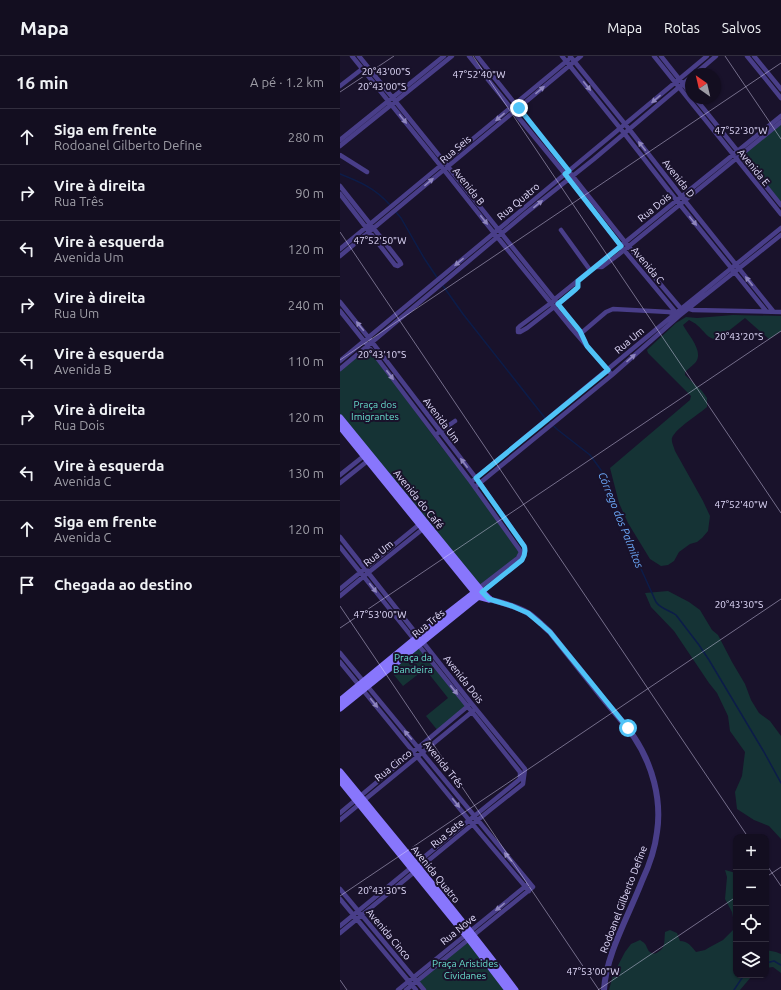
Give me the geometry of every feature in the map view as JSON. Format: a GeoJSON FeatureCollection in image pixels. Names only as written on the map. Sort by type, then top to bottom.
{"type":"FeatureCollection","features":[{"type":"Feature","properties":{"kind":"main road","name":"Avenida do Café"},"geometry":{"type":"LineString","coordinates":[[340,418],[368,457]]}},
{"type":"Feature","properties":{"kind":"main road","name":"Avenida do Café"},"geometry":{"type":"LineString","coordinates":[[340,426],[368,457],[479,592]]}},
{"type":"Feature","properties":{"kind":"main road","name":"Rodoanel Gilberto Define"},"geometry":{"type":"LineString","coordinates":[[479,592],[489,599]]}},
{"type":"Feature","properties":{"kind":"main road","name":"Rua Três"},"geometry":{"type":"LineString","coordinates":[[340,701],[363,685],[479,592]]}},
{"type":"Feature","properties":{"kind":"main road","name":"Rua Três"},"geometry":{"type":"LineString","coordinates":[[340,708],[363,685]]}},
{"type":"Feature","properties":{"kind":"main road","name":"Avenida Quatro"},"geometry":{"type":"LineString","coordinates":[[340,772],[360,800],[515,990]]}},
{"type":"Feature","properties":{"kind":"main road","name":"Avenida Quatro"},"geometry":{"type":"LineString","coordinates":[[340,780],[360,800]]}},
{"type":"Feature","properties":{"kind":"main road","name":"Avenida Quatro"},"geometry":{"type":"LineString","coordinates":[[469,935],[508,990]]}},
{"type":"Feature","properties":{"kind":"street","name":"Avenida B"},"geometry":{"type":"LineString","coordinates":[[352,56],[475,209],[496,231],[553,301],[587,346],[612,375]]}},
{"type":"Feature","properties":{"kind":"street","name":"Avenida B"},"geometry":{"type":"LineString","coordinates":[[359,56],[480,206],[496,231]]}},
{"type":"Feature","properties":{"kind":"street"},"geometry":{"type":"LineString","coordinates":[[340,146],[444,56]]}},
{"type":"Feature","properties":{"kind":"street"},"geometry":{"type":"LineString","coordinates":[[394,99],[452,56]]}},
{"type":"Feature","properties":{"kind":"street","name":"Avenida C"},"geometry":{"type":"LineString","coordinates":[[469,56],[512,110],[567,172],[677,315]]}},
{"type":"Feature","properties":{"kind":"street","name":"Avenida C"},"geometry":{"type":"LineString","coordinates":[[477,56],[517,106],[550,152]]}},
{"type":"Feature","properties":{"kind":"street","name":"Avenida D"},"geometry":{"type":"LineString","coordinates":[[562,56],[678,203],[766,311]]}},
{"type":"Feature","properties":{"kind":"street","name":"Rua Seis"},"geometry":{"type":"LineString","coordinates":[[340,249],[367,230],[443,168],[568,63],[571,56]]}},
{"type":"Feature","properties":{"kind":"street","name":"Avenida D"},"geometry":{"type":"LineString","coordinates":[[571,56],[574,62],[773,311]]}},
{"type":"Feature","properties":{"kind":"street","name":"Rua Seis"},"geometry":{"type":"LineString","coordinates":[[568,63],[574,62],[581,56]]}},
{"type":"Feature","properties":{"kind":"street","name":"Avenida E"},"geometry":{"type":"LineString","coordinates":[[654,56],[677,81],[781,214]]}},
{"type":"Feature","properties":{"kind":"street","name":"Avenida E"},"geometry":{"type":"LineString","coordinates":[[661,56],[677,81]]}},
{"type":"Feature","properties":{"kind":"street","name":"Rua Quatro"},"geometry":{"type":"LineString","coordinates":[[340,361],[707,56]]}},
{"type":"Feature","properties":{"kind":"street"},"geometry":{"type":"LineString","coordinates":[[702,68],[716,56]]}},
{"type":"Feature","properties":{"kind":"street"},"geometry":{"type":"LineString","coordinates":[[747,56],[781,98]]}},
{"type":"Feature","properties":{"kind":"street"},"geometry":{"type":"LineString","coordinates":[[754,56],[781,89]]}},
{"type":"Feature","properties":{"kind":"street"},"geometry":{"type":"LineString","coordinates":[[340,86],[362,69]]}},
{"type":"Feature","properties":{"kind":"street","name":"Rua Quatro"},"geometry":{"type":"LineString","coordinates":[[340,369],[685,82]]}},
{"type":"Feature","properties":{"kind":"street","name":"Avenida E"},"geometry":{"type":"LineString","coordinates":[[681,86],[685,89]]}},
{"type":"Feature","properties":{"kind":"street"},"geometry":{"type":"LineString","coordinates":[[340,140],[390,103]]}},
{"type":"Feature","properties":{"kind":"street","name":"Avenida E"},"geometry":{"type":"LineString","coordinates":[[700,104],[781,205]]}},
{"type":"Feature","properties":{"kind":"street","name":"Rua Dois"},"geometry":{"type":"LineString","coordinates":[[578,281],[578,287],[556,306],[527,328],[518,332],[518,328],[520,326],[623,244],[683,199],[735,157],[781,116]]}},
{"type":"Feature","properties":{"kind":"street","name":"Rua Dois"},"geometry":{"type":"LineString","coordinates":[[739,153],[781,122]]}},
{"type":"Feature","properties":{"kind":"street"},"geometry":{"type":"LineString","coordinates":[[340,155],[367,172]]}},
{"type":"Feature","properties":{"kind":"street"},"geometry":{"type":"LineString","coordinates":[[340,186],[400,262],[398,266],[396,266],[340,194]]}},
{"type":"Feature","properties":{"kind":"street"},"geometry":{"type":"LineString","coordinates":[[762,190],[766,187]]}},
{"type":"Feature","properties":{"kind":"street","name":"Rua Dois"},"geometry":{"type":"LineString","coordinates":[[593,269],[606,265],[627,249],[678,203]]}},
{"type":"Feature","properties":{"kind":"street"},"geometry":{"type":"LineString","coordinates":[[475,209],[480,206]]}},
{"type":"Feature","properties":{"kind":"street","name":"Rua Um"},"geometry":{"type":"LineString","coordinates":[[738,267],[781,228]]}},
{"type":"Feature","properties":{"kind":"street","name":"Rua Seis"},"geometry":{"type":"LineString","coordinates":[[340,256],[367,230]]}},
{"type":"Feature","properties":{"kind":"street"},"geometry":{"type":"LineString","coordinates":[[561,230],[593,269]]}},
{"type":"Feature","properties":{"kind":"street","name":"Rua Um"},"geometry":{"type":"LineString","coordinates":[[471,482],[684,309],[733,270],[781,235]]}},
{"type":"Feature","properties":{"kind":"street","name":"Avenida C"},"geometry":{"type":"LineString","coordinates":[[627,249],[684,309]]}},
{"type":"Feature","properties":{"kind":"street"},"geometry":{"type":"LineString","coordinates":[[420,295],[423,300]]}},
{"type":"Feature","properties":{"kind":"street","name":"Avenida Um"},"geometry":{"type":"LineString","coordinates":[[341,305],[369,337],[476,478],[524,546],[523,552]]}},
{"type":"Feature","properties":{"kind":"street"},"geometry":{"type":"LineString","coordinates":[[579,335],[606,312],[613,309],[669,312],[677,315]]}},
{"type":"Feature","properties":{"kind":"street"},"geometry":{"type":"LineString","coordinates":[[684,309],[781,312]]}},
{"type":"Feature","properties":{"kind":"street","name":"Avenida Um"},"geometry":{"type":"LineString","coordinates":[[340,311],[523,552]]}},
{"type":"Feature","properties":{"kind":"street","name":"Rua Um"},"geometry":{"type":"LineString","coordinates":[[475,487],[612,375],[677,315]]}},
{"type":"Feature","properties":{"kind":"street"},"geometry":{"type":"LineString","coordinates":[[435,435],[455,421]]}},
{"type":"Feature","properties":{"kind":"street"},"geometry":{"type":"LineString","coordinates":[[340,476],[368,457]]}},
{"type":"Feature","properties":{"kind":"street"},"geometry":{"type":"LineString","coordinates":[[340,483],[368,457]]}},
{"type":"Feature","properties":{"kind":"street","name":"Rua Um"},"geometry":{"type":"LineString","coordinates":[[340,589],[362,574],[424,525]]}},
{"type":"Feature","properties":{"kind":"street","name":"Avenida Dois"},"geometry":{"type":"LineString","coordinates":[[340,537],[367,570],[418,640],[474,710],[522,776]]}},
{"type":"Feature","properties":{"kind":"street","name":"Avenida Dois"},"geometry":{"type":"LineString","coordinates":[[340,547],[418,640]]}},
{"type":"Feature","properties":{"kind":"street","name":"Rua Três"},"geometry":{"type":"LineString","coordinates":[[479,592],[522,560],[523,552]]}},
{"type":"Feature","properties":{"kind":"street","name":"Rua Um"},"geometry":{"type":"LineString","coordinates":[[340,596],[362,574]]}},
{"type":"Feature","properties":{"kind":"street","name":"Rodoanel Gilberto Define"},"geometry":{"type":"LineString","coordinates":[[489,599],[528,613],[550,632],[631,733],[647,760],[651,771],[655,786],[658,831],[648,868],[614,949],[607,970],[604,990]]}},
{"type":"Feature","properties":{"kind":"street","name":"Avenida Três"},"geometry":{"type":"LineString","coordinates":[[340,653],[414,752],[469,820],[526,886]]}},
{"type":"Feature","properties":{"kind":"street","name":"Avenida Três"},"geometry":{"type":"LineString","coordinates":[[340,662],[419,747],[531,887]]}},
{"type":"Feature","properties":{"kind":"street","name":"Rua Cinco"},"geometry":{"type":"LineString","coordinates":[[340,820],[419,747],[469,705]]}},
{"type":"Feature","properties":{"kind":"street","name":"Rua Cinco"},"geometry":{"type":"LineString","coordinates":[[340,813],[360,800],[418,756],[474,710]]}},
{"type":"Feature","properties":{"kind":"street","name":"Rua Sete"},"geometry":{"type":"LineString","coordinates":[[360,913],[377,895],[393,882],[415,868],[454,839],[473,824],[476,818],[495,802],[523,784],[522,776]]}},
{"type":"Feature","properties":{"kind":"street","name":"Rua Sete"},"geometry":{"type":"LineString","coordinates":[[340,926],[381,900],[451,835],[469,820],[476,818]]}},
{"type":"Feature","properties":{"kind":"street"},"geometry":{"type":"LineString","coordinates":[[451,835],[454,839]]}},
{"type":"Feature","properties":{"kind":"street"},"geometry":{"type":"LineString","coordinates":[[393,882],[397,886]]}},
{"type":"Feature","properties":{"kind":"street","name":"Rua Nove"},"geometry":{"type":"LineString","coordinates":[[469,935],[526,886],[531,887]]}},
{"type":"Feature","properties":{"kind":"street","name":"Rua Nove"},"geometry":{"type":"LineString","coordinates":[[398,990],[410,983],[531,887]]}},
{"type":"Feature","properties":{"kind":"street","name":"Avenida Cinco"},"geometry":{"type":"LineString","coordinates":[[340,889],[424,990]]}},
{"type":"Feature","properties":{"kind":"street"},"geometry":{"type":"LineString","coordinates":[[377,895],[381,900]]}},
{"type":"Feature","properties":{"kind":"street","name":"Avenida Cinco"},"geometry":{"type":"LineString","coordinates":[[340,899],[416,990]]}},
{"type":"Feature","properties":{"kind":"street","name":"Rua Sete"},"geometry":{"type":"LineString","coordinates":[[340,933],[355,917]]}},
{"type":"Feature","properties":{"kind":"street"},"geometry":{"type":"LineString","coordinates":[[377,942],[382,939]]}},
{"type":"Feature","properties":{"kind":"street","name":"Rua Nove"},"geometry":{"type":"LineString","coordinates":[[406,990],[410,983]]}},
{"type":"Feature","properties":{"kind":"green space"},"geometry":{"type":"Polygon","coordinates":[[[781,122],[781,205],[741,155],[781,122]]]}},
{"type":"Feature","properties":{"kind":"green space"},"geometry":{"type":"Polygon","coordinates":[[[733,315],[781,316],[781,331],[769,339],[745,318],[717,340],[709,336],[696,324],[689,320],[683,325],[695,344],[698,354],[698,359],[685,372],[685,375],[702,391],[707,398],[707,407],[678,430],[674,434],[672,441],[675,451],[710,516],[708,531],[702,538],[679,552],[674,561],[668,565],[661,566],[650,559],[628,523],[619,503],[610,468],[690,400],[691,396],[648,353],[647,350],[676,323],[686,317],[697,318],[733,315]]]}},
{"type":"Feature","properties":{"kind":"green space","name":"Praça dos Imigrantes"},"geometry":{"type":"Polygon","coordinates":[[[368,348],[440,445],[470,482],[520,554],[479,588],[340,414],[340,371],[368,348]]]}},
{"type":"Feature","properties":{"kind":"green space"},"geometry":{"type":"Polygon","coordinates":[[[668,591],[689,602],[700,610],[712,630],[718,635],[759,713],[770,721],[781,736],[781,839],[769,826],[754,820],[737,809],[735,792],[742,776],[745,752],[730,731],[728,716],[717,693],[674,631],[651,607],[645,593],[668,591]]]}},
{"type":"Feature","properties":{"kind":"green space","name":"Praça da Bandeira"},"geometry":{"type":"Polygon","coordinates":[[[418,644],[467,707],[438,731],[426,716],[448,698],[425,669],[403,686],[389,669],[418,644]]]}},
{"type":"Feature","properties":{"kind":"green space"},"geometry":{"type":"Polygon","coordinates":[[[725,870],[733,872],[733,917],[732,912],[725,899],[727,877],[725,870]]]}},
{"type":"Feature","properties":{"kind":"green space"},"geometry":{"type":"Polygon","coordinates":[[[670,930],[677,933],[680,941],[687,943],[696,952],[705,950],[723,940],[733,930],[733,978],[750,978],[740,990],[609,990],[613,975],[625,952],[631,944],[640,940],[645,943],[650,952],[656,953],[661,950],[663,946],[665,932],[670,930]]]}},
{"type":"Feature","properties":{"kind":"green space","name":"Praça Aristides Cividanes"},"geometry":{"type":"Polygon","coordinates":[[[469,939],[508,990],[424,990],[417,981],[469,939]]]}},
{"type":"Feature","properties":{"kind":"green space"},"geometry":{"type":"Polygon","coordinates":[[[769,951],[781,954],[781,973],[773,967],[769,968],[769,951]]]}},
{"type":"Feature","properties":{"kind":"waterway","name":"Córrego dos Palmitos"},"geometry":{"type":"LineString","coordinates":[[340,174],[373,190],[390,205]]}},
{"type":"Feature","properties":{"kind":"waterway","name":"Córrego dos Palmitos"},"geometry":{"type":"LineString","coordinates":[[395,211],[401,218],[424,258],[463,314],[545,418]]}},
{"type":"Feature","properties":{"kind":"waterway","name":"Córrego dos Palmitos"},"geometry":{"type":"LineString","coordinates":[[548,421],[590,455],[601,470],[611,491],[627,538],[656,602],[663,608],[676,615],[699,645],[764,752],[781,783]]}},
{"type":"Feature","properties":{"kind":"waterway"},"geometry":{"type":"LineString","coordinates":[[769,962],[774,961],[781,965]]}},
{"type":"Feature","properties":{"kind":"waterway"},"geometry":{"type":"LineString","coordinates":[[734,990],[742,978]]}},
{"type":"Feature","properties":{"kind":"route"},"geometry":{"type":"LineString","coordinates":[[519,108],[569,171],[565,174],[621,246],[578,281],[578,287],[558,304],[580,331],[587,346],[608,370],[476,478],[525,549],[522,560],[482,592],[489,599],[520,609],[535,618],[550,632],[628,728]]}}]}
